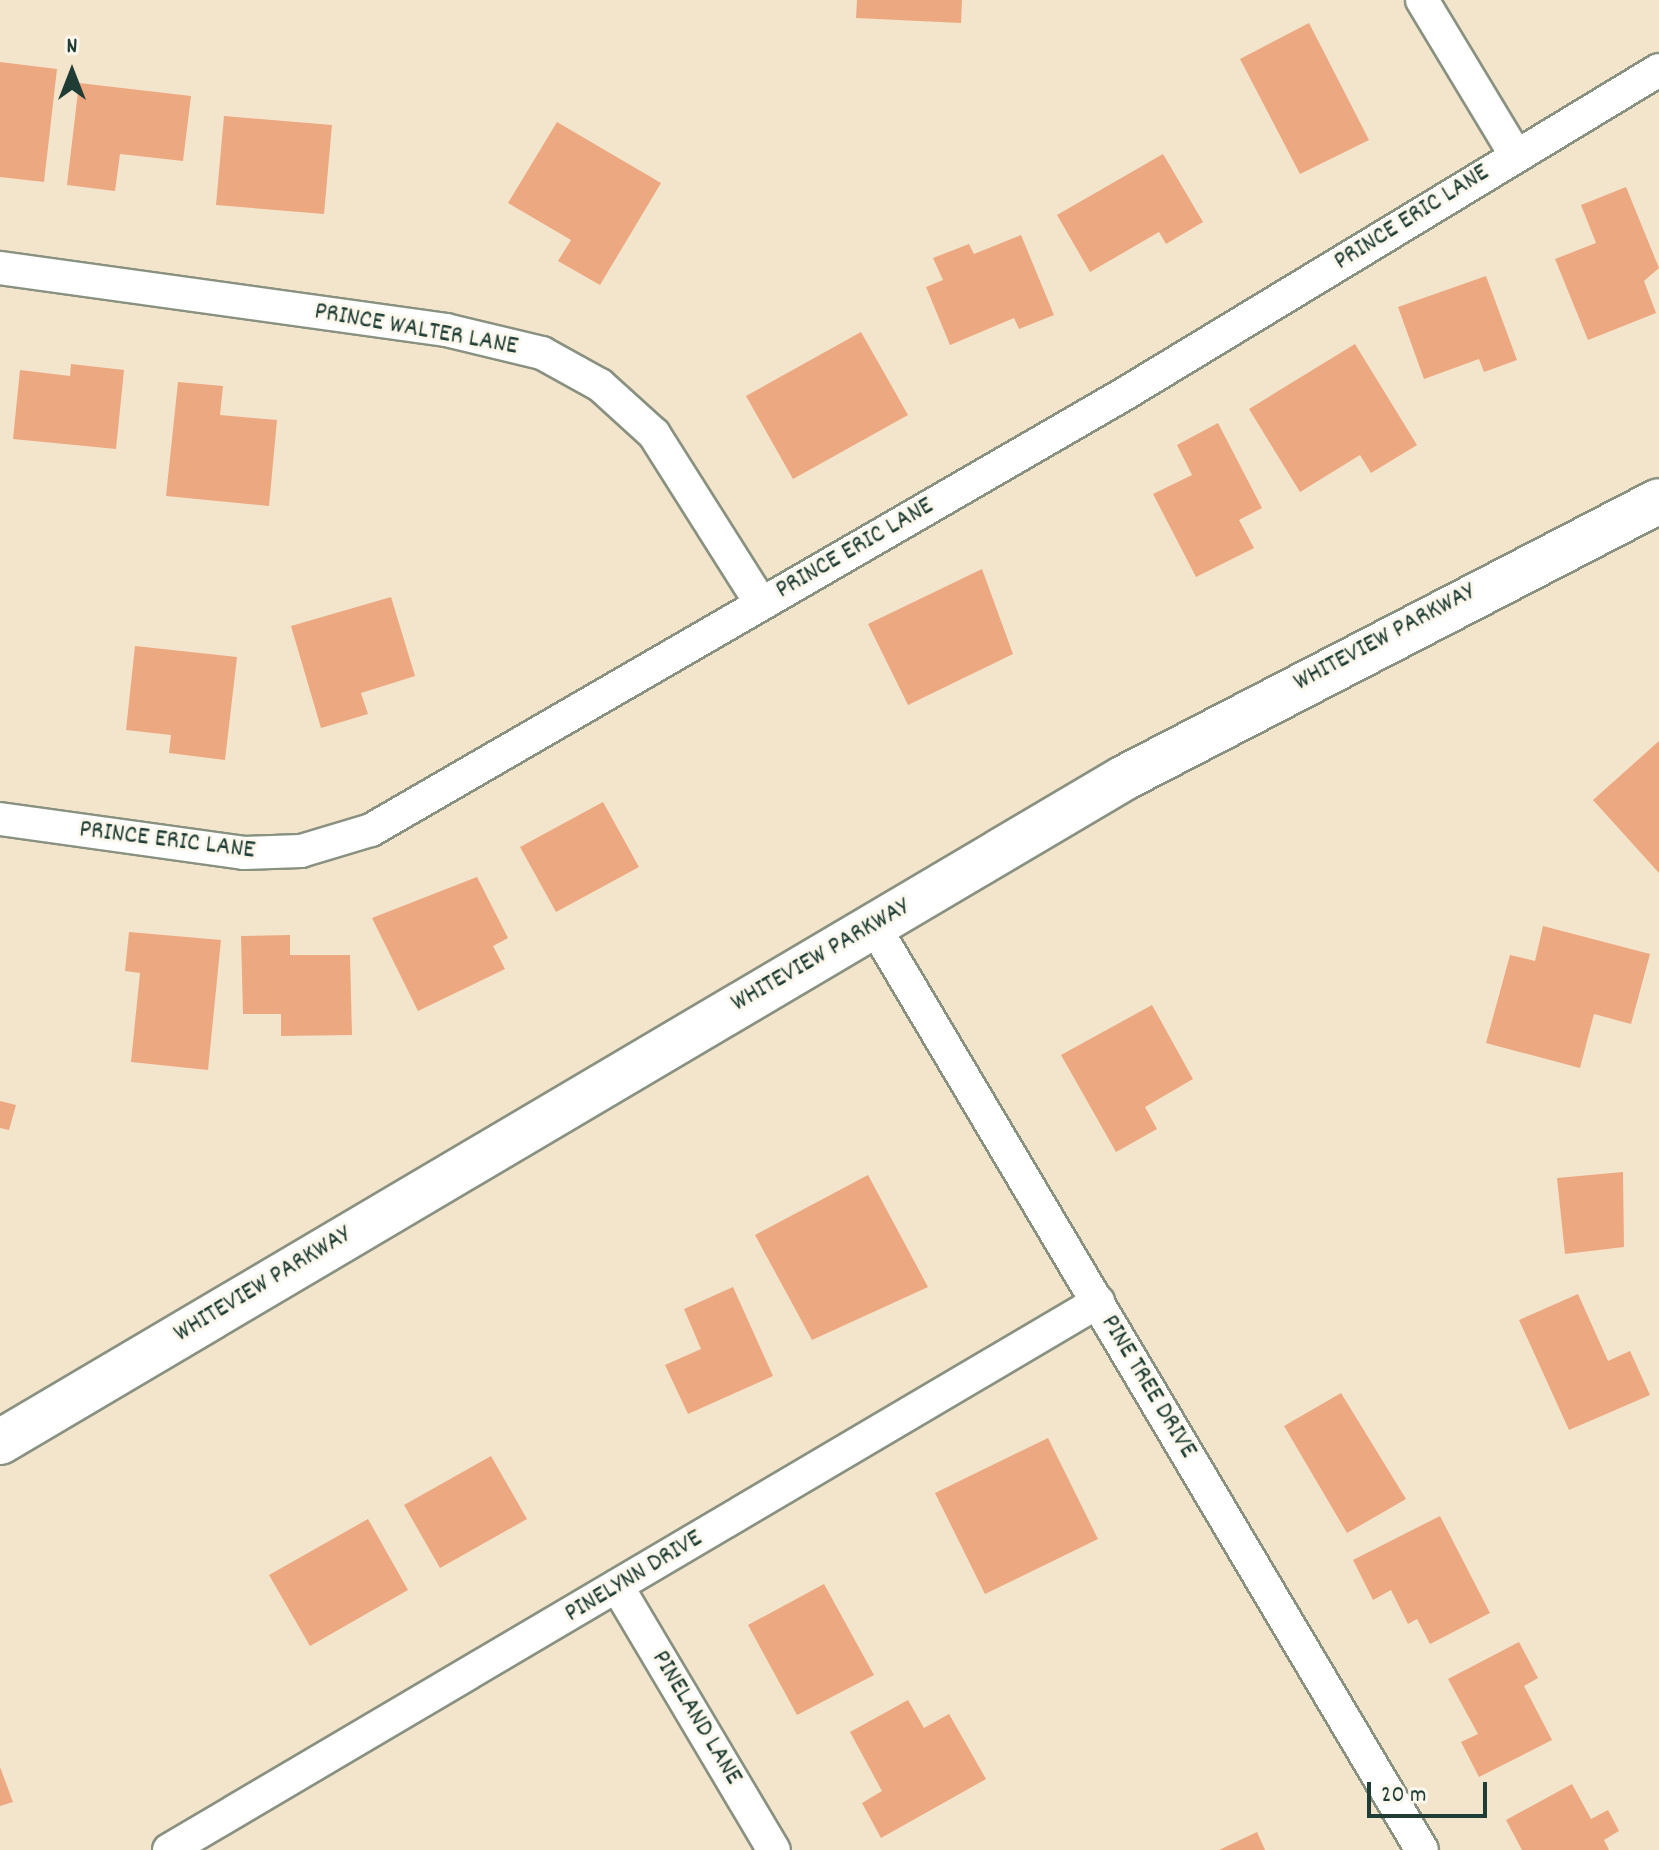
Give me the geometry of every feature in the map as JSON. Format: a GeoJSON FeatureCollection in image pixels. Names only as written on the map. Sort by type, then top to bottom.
{"type":"FeatureCollection","features":[{"type":"Feature","properties":{"kind":"street"},"geometry":{"type":"LineString","coordinates":[[1422,0],[1515,154]]}},
{"type":"Feature","properties":{"kind":"street","name":"PRINCE ERIC LANE"},"geometry":{"type":"LineString","coordinates":[[0,819],[215,851],[322,847],[440,796],[761,603],[1126,393],[1515,154],[1659,70]]}},
{"type":"Feature","properties":{"kind":"street","name":"PRINCE WALTER LANE"},"geometry":{"type":"LineString","coordinates":[[0,268],[446,330],[542,353],[600,385],[654,434],[761,603]]}},
{"type":"Feature","properties":{"kind":"street","name":"WHITEVIEW PARKWAY"},"geometry":{"type":"LineString","coordinates":[[0,1442],[874,926],[1351,654],[1659,501]]}},
{"type":"Feature","properties":{"kind":"street","name":"PINE TREE DRIVE"},"geometry":{"type":"LineString","coordinates":[[874,926],[1422,1850]]}},
{"type":"Feature","properties":{"kind":"street","name":"PINELYNN DRIVE"},"geometry":{"type":"LineString","coordinates":[[169,1850],[1098,1302]]}},
{"type":"Feature","properties":{"kind":"street","name":"PINELAND LANE"},"geometry":{"type":"LineString","coordinates":[[617,1586],[774,1850]]}},
{"type":"Feature","properties":{"kind":"building"},"geometry":{"type":"Polygon","coordinates":[[[857,0],[962,0],[961,23],[856,18],[857,0]]]}},
{"type":"Feature","properties":{"kind":"building"},"geometry":{"type":"Polygon","coordinates":[[[1309,23],[1369,140],[1300,174],[1240,59],[1309,23]]]}},
{"type":"Feature","properties":{"kind":"building"},"geometry":{"type":"Polygon","coordinates":[[[0,62],[57,69],[44,182],[0,177],[0,62]]]}},
{"type":"Feature","properties":{"kind":"building"},"geometry":{"type":"Polygon","coordinates":[[[79,83],[191,96],[183,161],[120,154],[115,191],[67,185],[79,83]]]}},
{"type":"Feature","properties":{"kind":"building"},"geometry":{"type":"Polygon","coordinates":[[[224,116],[332,125],[324,214],[216,205],[224,116]]]}},
{"type":"Feature","properties":{"kind":"building"},"geometry":{"type":"Polygon","coordinates":[[[557,122],[661,183],[600,285],[558,261],[571,240],[508,203],[557,122]]]}},
{"type":"Feature","properties":{"kind":"building"},"geometry":{"type":"Polygon","coordinates":[[[1163,154],[1203,222],[1166,244],[1159,232],[1090,272],[1057,215],[1163,154]]]}},
{"type":"Feature","properties":{"kind":"building"},"geometry":{"type":"Polygon","coordinates":[[[1626,187],[1659,268],[1644,281],[1656,313],[1588,340],[1555,259],[1596,243],[1581,205],[1626,187]]]}},
{"type":"Feature","properties":{"kind":"building"},"geometry":{"type":"Polygon","coordinates":[[[1021,235],[1054,315],[1019,329],[1014,318],[950,345],[926,287],[943,280],[933,258],[969,244],[974,254],[1021,235]]]}},
{"type":"Feature","properties":{"kind":"building"},"geometry":{"type":"Polygon","coordinates":[[[1486,276],[1517,360],[1484,372],[1479,359],[1424,379],[1398,307],[1486,276]]]}},
{"type":"Feature","properties":{"kind":"building"},"geometry":{"type":"Polygon","coordinates":[[[861,332],[908,415],[793,479],[746,396],[861,332]]]}},
{"type":"Feature","properties":{"kind":"building"},"geometry":{"type":"Polygon","coordinates":[[[1355,344],[1417,445],[1371,473],[1360,455],[1300,492],[1249,409],[1355,344]]]}},
{"type":"Feature","properties":{"kind":"building"},"geometry":{"type":"Polygon","coordinates":[[[71,364],[124,370],[116,449],[13,439],[20,370],[70,376],[71,364]]]}},
{"type":"Feature","properties":{"kind":"building"},"geometry":{"type":"Polygon","coordinates":[[[178,382],[223,386],[220,415],[277,420],[269,506],[166,496],[178,382]]]}},
{"type":"Feature","properties":{"kind":"building"},"geometry":{"type":"Polygon","coordinates":[[[1218,423],[1262,508],[1239,520],[1254,548],[1196,577],[1153,494],[1192,475],[1177,445],[1218,423]]]}},
{"type":"Feature","properties":{"kind":"building"},"geometry":{"type":"Polygon","coordinates":[[[982,569],[1013,654],[908,705],[868,624],[982,569]]]}},
{"type":"Feature","properties":{"kind":"building"},"geometry":{"type":"Polygon","coordinates":[[[391,597],[415,676],[361,693],[368,714],[321,728],[291,626],[391,597]]]}},
{"type":"Feature","properties":{"kind":"building"},"geometry":{"type":"Polygon","coordinates":[[[135,646],[237,657],[225,760],[169,753],[171,735],[126,730],[135,646]]]}},
{"type":"Feature","properties":{"kind":"building"},"geometry":{"type":"Polygon","coordinates":[[[1659,741],[1659,873],[1593,800],[1659,741]]]}},
{"type":"Feature","properties":{"kind":"building"},"geometry":{"type":"Polygon","coordinates":[[[603,802],[639,867],[556,912],[520,847],[603,802]]]}},
{"type":"Feature","properties":{"kind":"building"},"geometry":{"type":"Polygon","coordinates":[[[477,877],[508,938],[493,946],[505,969],[418,1011],[372,918],[477,877]]]}},
{"type":"Feature","properties":{"kind":"building"},"geometry":{"type":"Polygon","coordinates":[[[1543,926],[1650,954],[1631,1024],[1594,1014],[1580,1068],[1486,1043],[1510,955],[1535,961],[1543,926]]]}},
{"type":"Feature","properties":{"kind":"building"},"geometry":{"type":"Polygon","coordinates":[[[129,932],[221,940],[208,1070],[131,1062],[140,973],[125,971],[129,932]]]}},
{"type":"Feature","properties":{"kind":"building"},"geometry":{"type":"Polygon","coordinates":[[[290,935],[290,955],[350,955],[352,1035],[281,1036],[281,1014],[243,1014],[241,936],[290,935]]]}},
{"type":"Feature","properties":{"kind":"building"},"geometry":{"type":"Polygon","coordinates":[[[1152,1005],[1193,1079],[1145,1107],[1157,1129],[1116,1152],[1061,1055],[1152,1005]]]}},
{"type":"Feature","properties":{"kind":"building"},"geometry":{"type":"Polygon","coordinates":[[[0,1101],[16,1105],[9,1130],[0,1128],[0,1101]]]}},
{"type":"Feature","properties":{"kind":"building"},"geometry":{"type":"Polygon","coordinates":[[[1623,1172],[1624,1247],[1565,1254],[1557,1178],[1623,1172]]]}},
{"type":"Feature","properties":{"kind":"building"},"geometry":{"type":"Polygon","coordinates":[[[868,1175],[928,1287],[812,1340],[755,1235],[868,1175]]]}},
{"type":"Feature","properties":{"kind":"building"},"geometry":{"type":"Polygon","coordinates":[[[733,1287],[773,1376],[688,1414],[665,1365],[701,1349],[684,1309],[733,1287]]]}},
{"type":"Feature","properties":{"kind":"building"},"geometry":{"type":"Polygon","coordinates":[[[1578,1294],[1608,1361],[1630,1351],[1650,1395],[1569,1430],[1519,1320],[1578,1294]]]}},
{"type":"Feature","properties":{"kind":"building"},"geometry":{"type":"Polygon","coordinates":[[[1341,1393],[1406,1499],[1347,1533],[1284,1426],[1341,1393]]]}},
{"type":"Feature","properties":{"kind":"building"},"geometry":{"type":"Polygon","coordinates":[[[1048,1438],[1098,1539],[985,1594],[935,1493],[1048,1438]]]}},
{"type":"Feature","properties":{"kind":"building"},"geometry":{"type":"Polygon","coordinates":[[[491,1456],[527,1519],[440,1568],[404,1505],[491,1456]]]}},
{"type":"Feature","properties":{"kind":"building"},"geometry":{"type":"Polygon","coordinates":[[[1440,1516],[1490,1613],[1430,1644],[1417,1619],[1408,1624],[1391,1590],[1373,1600],[1353,1560],[1440,1516]]]}},
{"type":"Feature","properties":{"kind":"building"},"geometry":{"type":"Polygon","coordinates":[[[368,1519],[408,1590],[310,1646],[269,1575],[368,1519]]]}},
{"type":"Feature","properties":{"kind":"building"},"geometry":{"type":"Polygon","coordinates":[[[824,1584],[874,1675],[797,1715],[748,1625],[824,1584]]]}},
{"type":"Feature","properties":{"kind":"building"},"geometry":{"type":"Polygon","coordinates":[[[1519,1642],[1538,1678],[1524,1686],[1552,1740],[1479,1777],[1461,1742],[1478,1734],[1448,1679],[1519,1642]]]}},
{"type":"Feature","properties":{"kind":"building"},"geometry":{"type":"Polygon","coordinates":[[[908,1700],[924,1728],[949,1714],[986,1779],[881,1838],[862,1803],[882,1791],[850,1732],[908,1700]]]}},
{"type":"Feature","properties":{"kind":"building"},"geometry":{"type":"Polygon","coordinates":[[[0,1767],[13,1802],[0,1806],[0,1767]]]}},
{"type":"Feature","properties":{"kind":"building"},"geometry":{"type":"Polygon","coordinates":[[[1572,1784],[1591,1819],[1608,1810],[1619,1831],[1604,1840],[1609,1850],[1522,1850],[1506,1820],[1572,1784]]]}},
{"type":"Feature","properties":{"kind":"building"},"geometry":{"type":"Polygon","coordinates":[[[1257,1832],[1265,1850],[1219,1850],[1257,1832]]]}}]}
